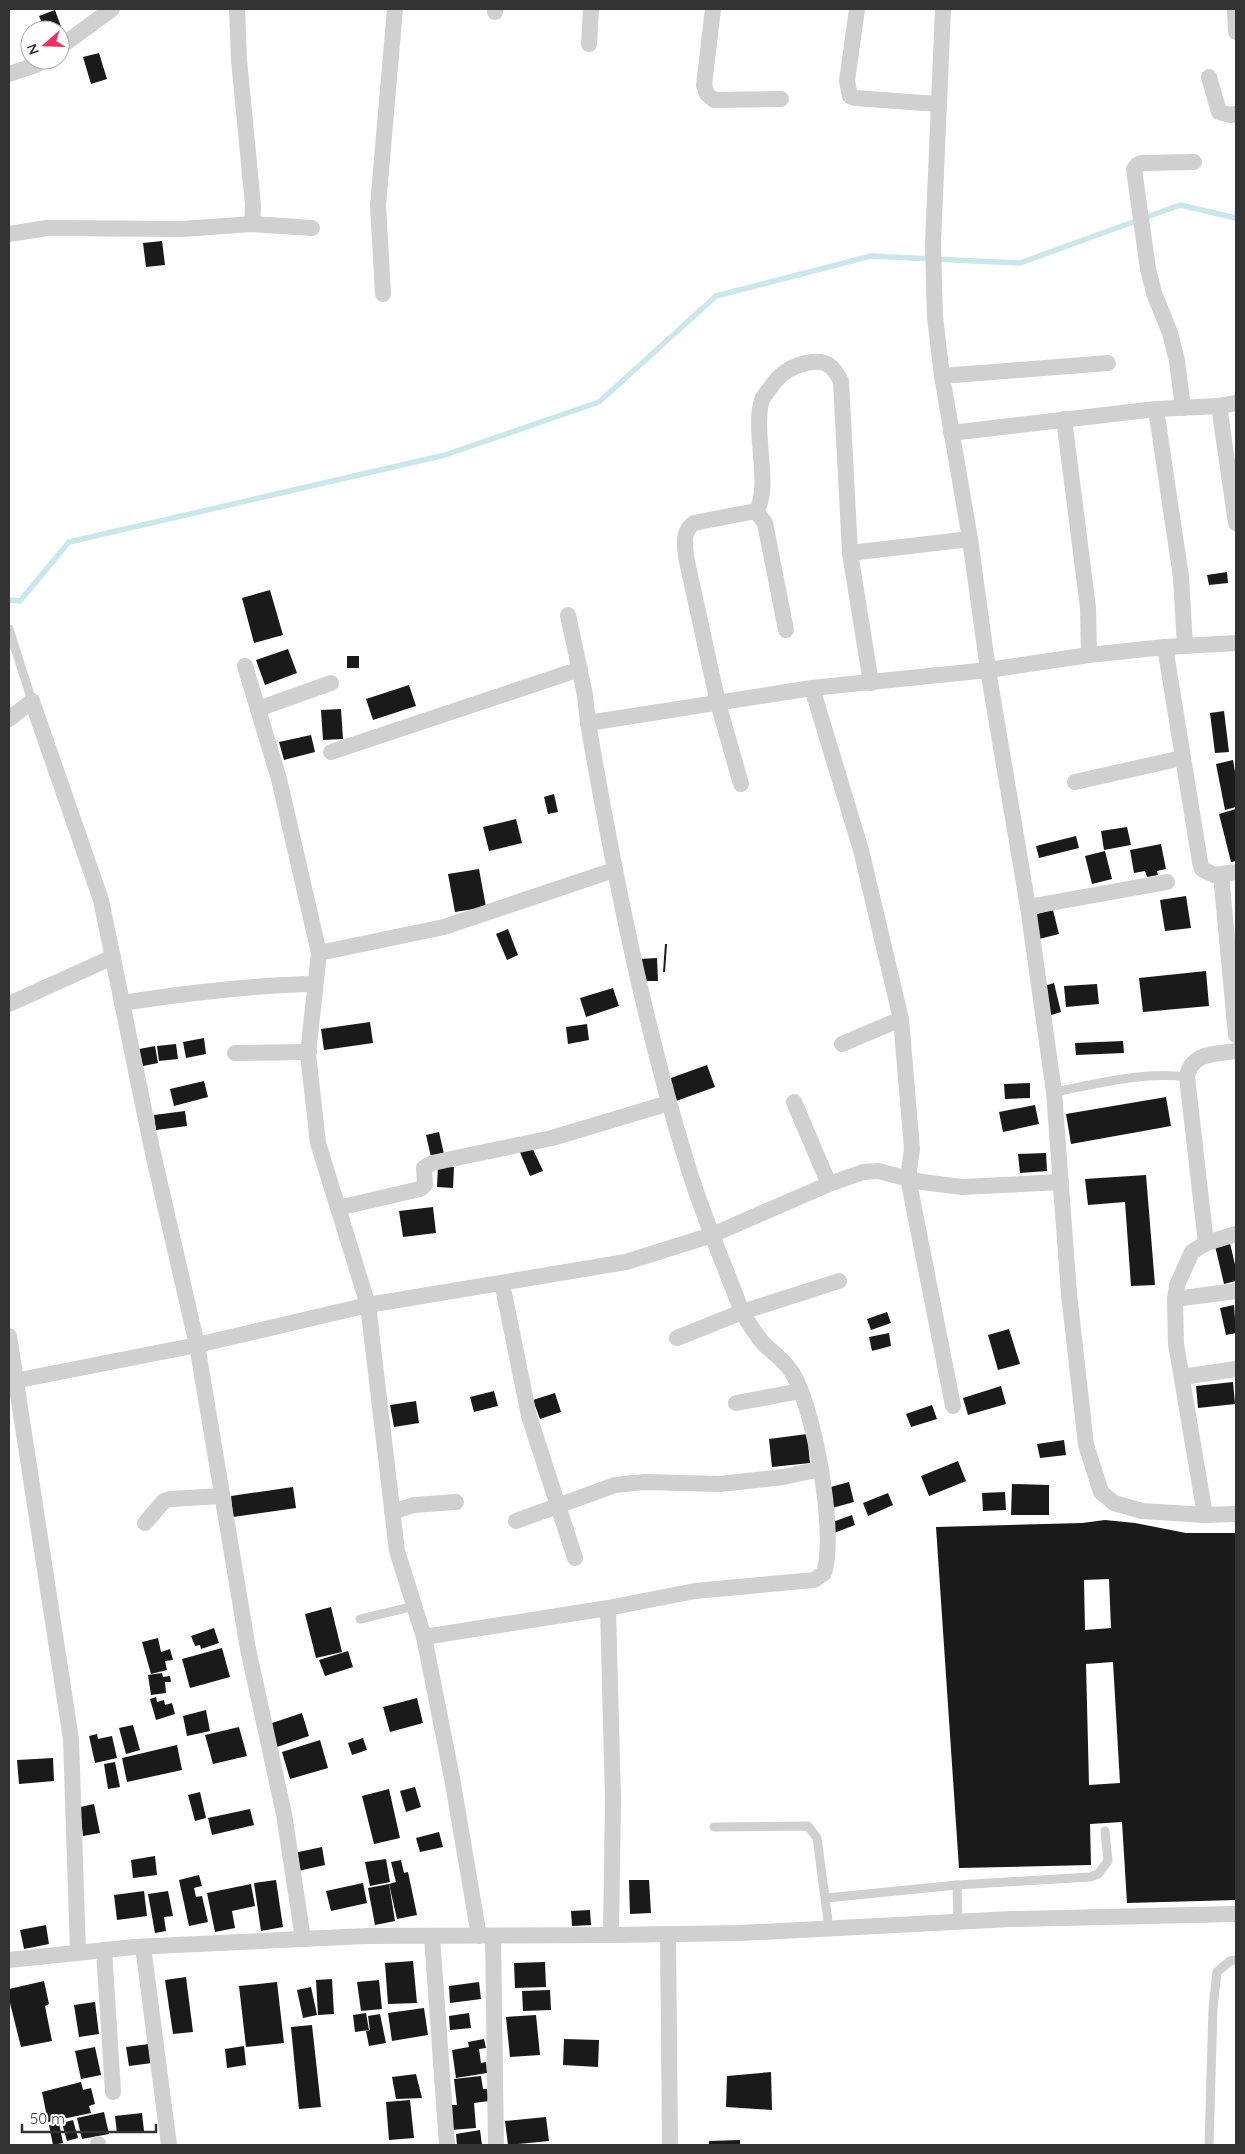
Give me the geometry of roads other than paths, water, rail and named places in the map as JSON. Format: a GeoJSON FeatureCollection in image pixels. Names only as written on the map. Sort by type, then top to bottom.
{"type":"FeatureCollection","features":[{"type":"Feature","properties":{"kind":"street"},"geometry":{"type":"LineString","coordinates":[[70,40],[112,9]]}},
{"type":"Feature","properties":{"kind":"street"},"geometry":{"type":"LineString","coordinates":[[237,9],[239,60],[253,205],[252,224]]}},
{"type":"Feature","properties":{"kind":"street"},"geometry":{"type":"LineString","coordinates":[[383,294],[378,205],[396,9]]}},
{"type":"Feature","properties":{"kind":"street"},"geometry":{"type":"LineString","coordinates":[[589,44],[591,9]]}},
{"type":"Feature","properties":{"kind":"street"},"geometry":{"type":"LineString","coordinates":[[713,9],[704,84],[707,94],[714,100],[781,99]]}},
{"type":"Feature","properties":{"kind":"street"},"geometry":{"type":"LineString","coordinates":[[857,9],[847,81],[850,96],[855,98],[938,104]]}},
{"type":"Feature","properties":{"kind":"street"},"geometry":{"type":"LineString","coordinates":[[943,9],[933,243],[935,317],[942,376],[970,539],[988,670],[1028,907],[1054,1092],[1068,1294],[1086,1444],[1101,1492],[1114,1503],[1142,1511],[1205,1515],[1236,1514]]}},
{"type":"Feature","properties":{"kind":"street"},"geometry":{"type":"LineString","coordinates":[[1235,9],[1236,32]]}},
{"type":"Feature","properties":{"kind":"street"},"geometry":{"type":"LineString","coordinates":[[9,74],[21,70]]}},
{"type":"Feature","properties":{"kind":"street"},"geometry":{"type":"LineString","coordinates":[[1209,77],[1219,112],[1230,115],[1236,114]]}},
{"type":"Feature","properties":{"kind":"street"},"geometry":{"type":"LineString","coordinates":[[1183,408],[1177,361],[1170,333],[1160,309],[1148,269],[1134,169],[1142,163],[1194,162]]}},
{"type":"Feature","properties":{"kind":"street"},"geometry":{"type":"LineString","coordinates":[[9,234],[47,228],[182,229],[252,224],[312,228]]}},
{"type":"Feature","properties":{"kind":"street"},"geometry":{"type":"LineString","coordinates":[[742,784],[718,703],[686,557],[685,534],[687,528],[694,523],[756,510],[760,504],[762,489],[759,421],[762,399],[779,376],[791,368],[811,362],[825,362],[833,368],[841,382],[850,553],[871,683]]}},
{"type":"Feature","properties":{"kind":"street"},"geometry":{"type":"LineString","coordinates":[[942,376],[1108,363]]}},
{"type":"Feature","properties":{"kind":"street"},"geometry":{"type":"LineString","coordinates":[[951,433],[1156,409],[1219,406],[1236,403]]}},
{"type":"Feature","properties":{"kind":"street"},"geometry":{"type":"LineString","coordinates":[[1219,406],[1236,523]]}},
{"type":"Feature","properties":{"kind":"street"},"geometry":{"type":"LineString","coordinates":[[1156,409],[1181,577],[1185,646]]}},
{"type":"Feature","properties":{"kind":"street"},"geometry":{"type":"LineString","coordinates":[[1064,419],[1088,608],[1089,655]]}},
{"type":"Feature","properties":{"kind":"street"},"geometry":{"type":"LineString","coordinates":[[756,510],[765,523],[786,630]]}},
{"type":"Feature","properties":{"kind":"street"},"geometry":{"type":"LineString","coordinates":[[850,553],[970,539]]}},
{"type":"Feature","properties":{"kind":"street"},"geometry":{"type":"LineString","coordinates":[[424,1638],[608,1608],[695,1591],[819,1578],[824,1573],[828,1558],[821,1469],[814,1434],[801,1391],[791,1370],[753,1332],[742,1312],[688,1169],[652,1041],[614,870],[580,669],[568,615]]}},
{"type":"Feature","properties":{"kind":"street"},"geometry":{"type":"LineString","coordinates":[[588,723],[812,688],[988,670],[1089,655],[1166,647],[1236,643]]}},
{"type":"Feature","properties":{"kind":"street"},"geometry":{"type":"LineString","coordinates":[[1166,647],[1182,758],[1200,862],[1202,869],[1207,873],[1229,873],[1236,1035]]}},
{"type":"Feature","properties":{"kind":"street"},"geometry":{"type":"LineString","coordinates":[[245,666],[279,778],[319,953],[309,1052],[318,1143],[368,1305],[397,1551],[424,1638],[486,1936],[496,2145]]}},
{"type":"Feature","properties":{"kind":"street"},"geometry":{"type":"LineString","coordinates":[[331,752],[580,669]]}},
{"type":"Feature","properties":{"kind":"street"},"geometry":{"type":"LineString","coordinates":[[258,709],[331,683]]}},
{"type":"Feature","properties":{"kind":"street"},"geometry":{"type":"LineString","coordinates":[[812,688],[861,850],[901,1020],[912,1149],[908,1178],[953,1406]]}},
{"type":"Feature","properties":{"kind":"street"},"geometry":{"type":"LineString","coordinates":[[9,719],[32,701],[101,900],[152,1149],[196,1345],[248,1649],[284,1814],[303,1939]]}},
{"type":"Feature","properties":{"kind":"street"},"geometry":{"type":"LineString","coordinates":[[1075,782],[1182,758]]}},
{"type":"Feature","properties":{"kind":"street"},"geometry":{"type":"LineString","coordinates":[[319,953],[444,927],[614,870]]}},
{"type":"Feature","properties":{"kind":"street"},"geometry":{"type":"LineString","coordinates":[[1028,907],[1167,882]]}},
{"type":"Feature","properties":{"kind":"street"},"geometry":{"type":"LineString","coordinates":[[9,1004],[113,957]]}},
{"type":"Feature","properties":{"kind":"street"},"geometry":{"type":"LineString","coordinates":[[122,1004],[187,992],[266,985],[315,984]]}},
{"type":"Feature","properties":{"kind":"street"},"geometry":{"type":"LineString","coordinates":[[842,1044],[901,1020]]}},
{"type":"Feature","properties":{"kind":"street"},"geometry":{"type":"LineString","coordinates":[[1206,1242],[1187,1076],[1191,1063],[1201,1056],[1236,1051]]}},
{"type":"Feature","properties":{"kind":"street"},"geometry":{"type":"LineString","coordinates":[[236,1054],[309,1052]]}},
{"type":"Feature","properties":{"kind":"street"},"geometry":{"type":"LineString","coordinates":[[338,1208],[420,1189],[426,1185],[424,1168],[432,1163],[552,1138],[669,1102]]}},
{"type":"Feature","properties":{"kind":"street"},"geometry":{"type":"LineString","coordinates":[[794,1102],[830,1184]]}},
{"type":"Feature","properties":{"kind":"street"},"geometry":{"type":"LineString","coordinates":[[12,1381],[196,1345],[368,1305],[626,1262],[712,1235],[830,1184],[863,1172],[878,1171],[962,1187],[1061,1182]]}},
{"type":"Feature","properties":{"kind":"street"},"geometry":{"type":"LineString","coordinates":[[1205,1515],[1176,1344],[1176,1285],[1192,1252],[1206,1242],[1236,1234]]}},
{"type":"Feature","properties":{"kind":"street"},"geometry":{"type":"LineString","coordinates":[[677,1338],[742,1312],[839,1281]]}},
{"type":"Feature","properties":{"kind":"street"},"geometry":{"type":"LineString","coordinates":[[502,1282],[529,1416],[575,1558]]}},
{"type":"Feature","properties":{"kind":"street"},"geometry":{"type":"LineString","coordinates":[[1175,1298],[1236,1291]]}},
{"type":"Feature","properties":{"kind":"street"},"geometry":{"type":"LineString","coordinates":[[9,1336],[12,1381],[71,1739],[78,1952]]}},
{"type":"Feature","properties":{"kind":"street"},"geometry":{"type":"LineString","coordinates":[[1182,1377],[1236,1369]]}},
{"type":"Feature","properties":{"kind":"street"},"geometry":{"type":"LineString","coordinates":[[736,1402],[801,1391]]}},
{"type":"Feature","properties":{"kind":"street"},"geometry":{"type":"LineString","coordinates":[[516,1521],[615,1485],[644,1482],[720,1484],[783,1477],[821,1469]]}},
{"type":"Feature","properties":{"kind":"street"},"geometry":{"type":"LineString","coordinates":[[145,1522],[164,1502],[170,1499],[222,1496]]}},
{"type":"Feature","properties":{"kind":"street"},"geometry":{"type":"LineString","coordinates":[[392,1512],[414,1505],[456,1502]]}},
{"type":"Feature","properties":{"kind":"street"},"geometry":{"type":"LineString","coordinates":[[608,1608],[613,1800],[611,1936]]}},
{"type":"Feature","properties":{"kind":"street"},"geometry":{"type":"LineString","coordinates":[[9,1960],[143,1947],[303,1939],[432,1936],[611,1936],[958,1922],[1236,1914]]}},
{"type":"Feature","properties":{"kind":"street"},"geometry":{"type":"LineString","coordinates":[[668,1934],[670,2145]]}},
{"type":"Feature","properties":{"kind":"street"},"geometry":{"type":"LineString","coordinates":[[432,1936],[446,2145]]}},
{"type":"Feature","properties":{"kind":"street"},"geometry":{"type":"LineString","coordinates":[[143,1947],[168,2145]]}},
{"type":"Feature","properties":{"kind":"street"},"geometry":{"type":"LineString","coordinates":[[104,1950],[114,2092]]}},
{"type":"Feature","properties":{"kind":"lane"},"geometry":{"type":"LineString","coordinates":[[9,629],[32,701]]}},
{"type":"Feature","properties":{"kind":"lane"},"geometry":{"type":"LineString","coordinates":[[1054,1092],[1139,1077],[1167,1074],[1187,1076]]}},
{"type":"Feature","properties":{"kind":"lane"},"geometry":{"type":"LineString","coordinates":[[360,1619],[414,1606]]}},
{"type":"Feature","properties":{"kind":"lane"},"geometry":{"type":"LineString","coordinates":[[714,1826],[808,1826],[818,1838],[829,1928]]}},
{"type":"Feature","properties":{"kind":"lane"},"geometry":{"type":"LineString","coordinates":[[826,1898],[957,1885],[1090,1877],[1105,1868],[1108,1861],[1105,1831]]}},
{"type":"Feature","properties":{"kind":"lane"},"geometry":{"type":"LineString","coordinates":[[957,1885],[958,1922]]}},
{"type":"Feature","properties":{"kind":"lane"},"geometry":{"type":"LineString","coordinates":[[1209,2145],[1213,2008],[1217,1972],[1222,1966],[1236,1960]]}},
{"type":"Feature","properties":{"kind":"waterway"},"geometry":{"type":"LineString","coordinates":[[9,600],[20,601],[69,542],[445,455],[599,402],[716,296],[871,256],[1020,263],[1180,205],[1236,218]]}}]}
